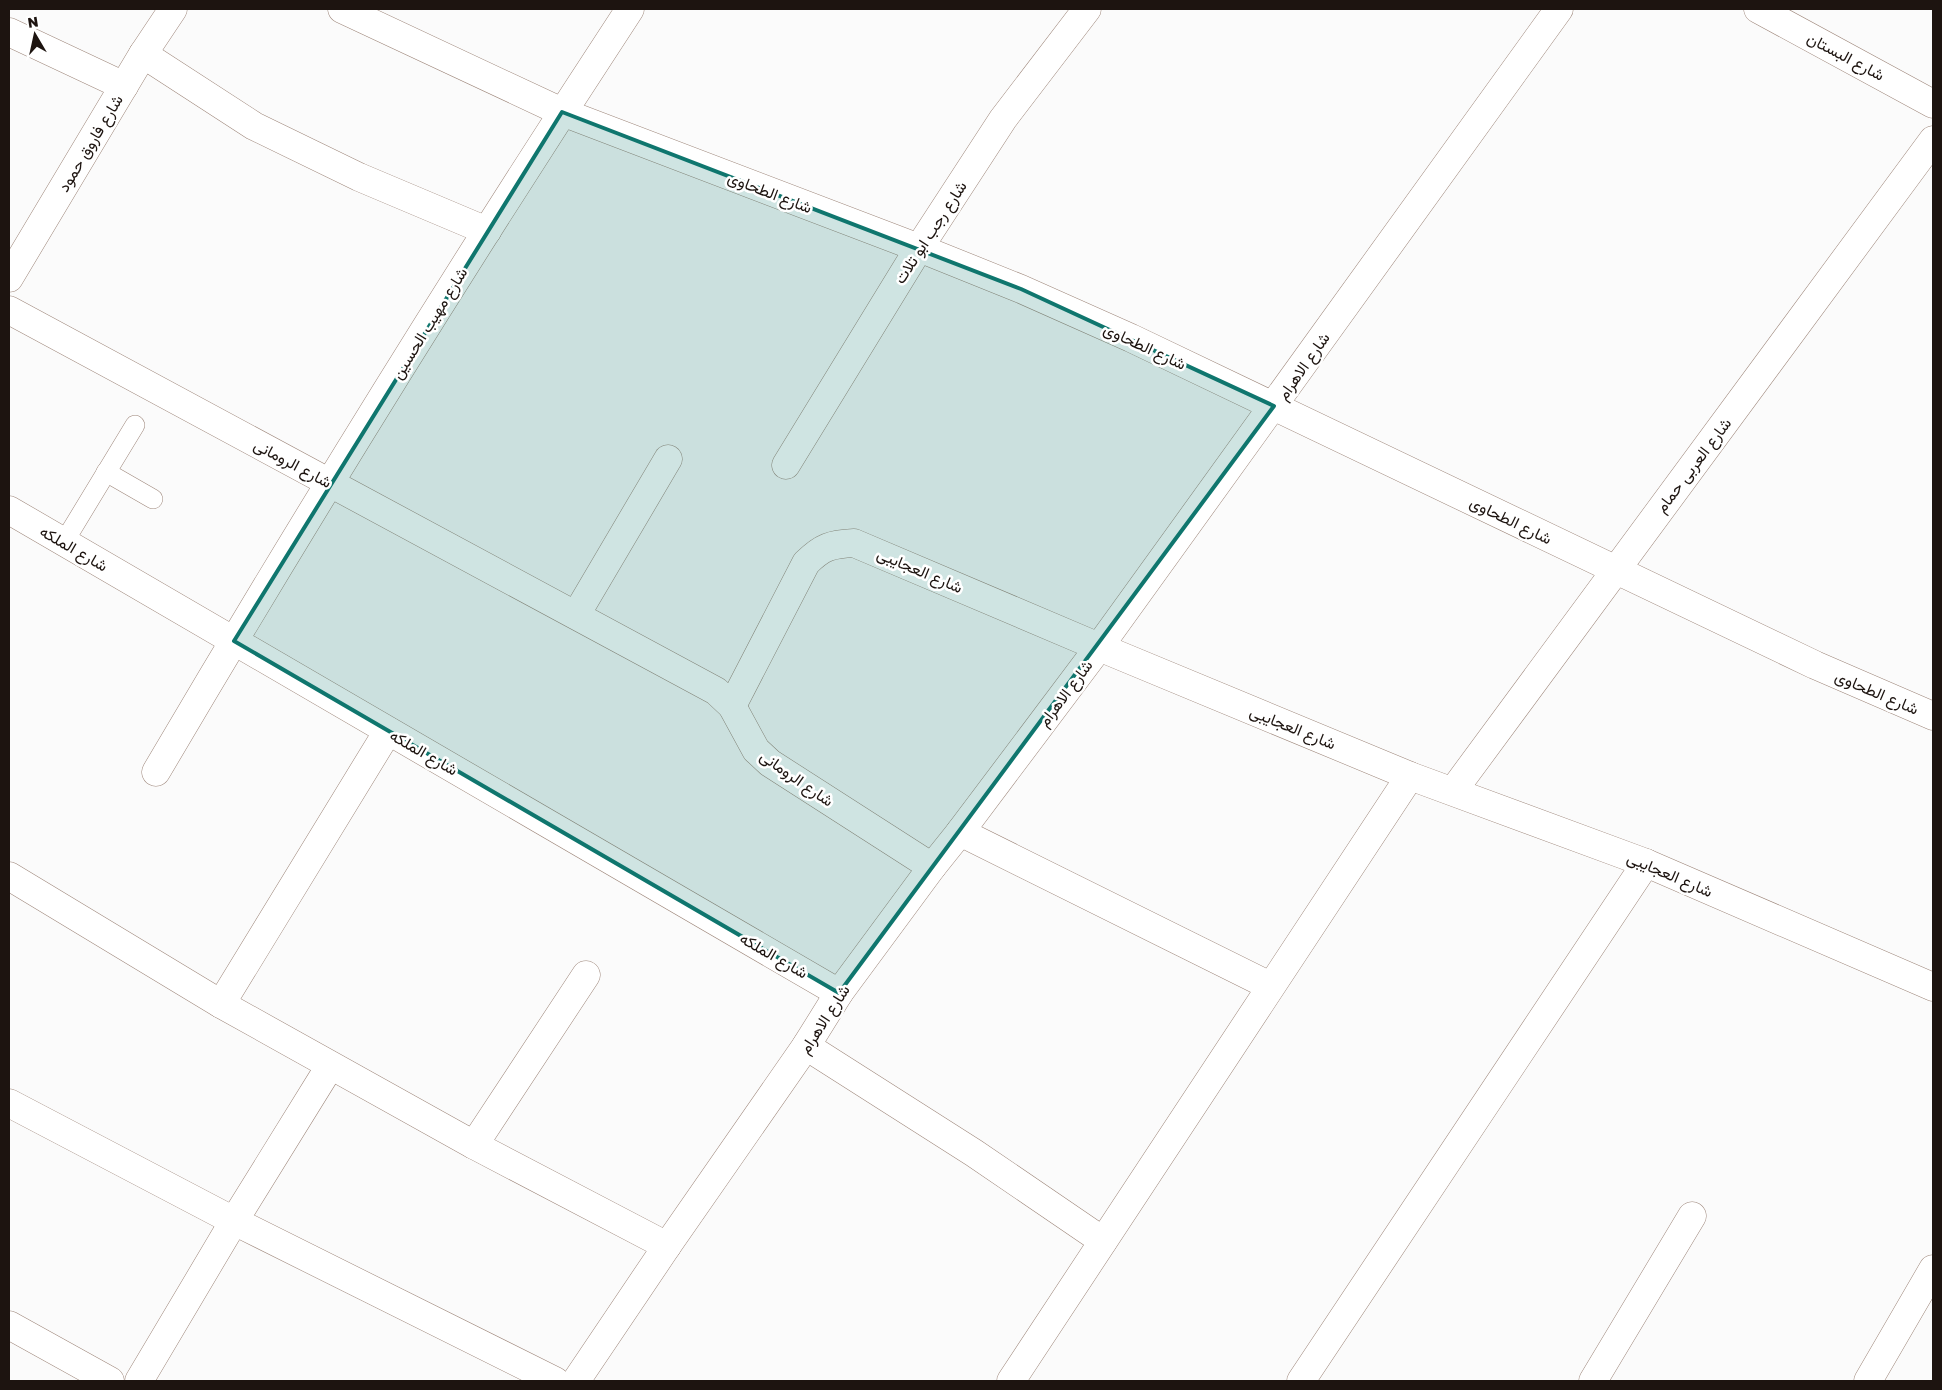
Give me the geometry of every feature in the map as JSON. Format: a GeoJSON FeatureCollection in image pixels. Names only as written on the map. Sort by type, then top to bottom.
{"type":"FeatureCollection","features":[{"type":"Feature","properties":{"kind":"street","name":"شارع فاروق حمود"},"geometry":{"type":"LineString","coordinates":[[9,278],[143,54],[173,9]]}},
{"type":"Feature","properties":{"kind":"street","name":"شارع الطحاوى"},"geometry":{"type":"LineString","coordinates":[[342,9],[562,112],[919,248],[1131,338],[1816,665],[1933,716]]}},
{"type":"Feature","properties":{"kind":"street","name":"شارع مهيب الحسين"},"geometry":{"type":"LineString","coordinates":[[156,772],[330,483],[562,112],[630,9]]}},
{"type":"Feature","properties":{"kind":"street","name":"شارع رجب ابو تلات"},"geometry":{"type":"LineString","coordinates":[[786,465],[919,248],[1003,120],[1087,9]]}},
{"type":"Feature","properties":{"kind":"street","name":"شارع الاهرام"},"geometry":{"type":"LineString","coordinates":[[576,1381],[666,1246],[806,1046],[839,993],[932,866],[960,832],[1099,648],[1560,9]]}},
{"type":"Feature","properties":{"kind":"street","name":"شارع البستان"},"geometry":{"type":"LineString","coordinates":[[1758,9],[1933,104]]}},
{"type":"Feature","properties":{"kind":"street"},"geometry":{"type":"LineString","coordinates":[[9,32],[124,86]]}},
{"type":"Feature","properties":{"kind":"street"},"geometry":{"type":"LineString","coordinates":[[143,54],[254,126],[359,177],[487,231]]}},
{"type":"Feature","properties":{"kind":"street","name":"شارع العربى حمام"},"geometry":{"type":"LineString","coordinates":[[1453,791],[1933,140]]}},
{"type":"Feature","properties":{"kind":"street","name":"شارع الرومانى"},"geometry":{"type":"LineString","coordinates":[[9,310],[716,691],[732,706],[756,750],[770,763],[932,866]]}},
{"type":"Feature","properties":{"kind":"street"},"geometry":{"type":"LineString","coordinates":[[576,615],[668,458]]}},
{"type":"Feature","properties":{"kind":"street","name":"شارع الملكه"},"geometry":{"type":"LineString","coordinates":[[9,510],[839,993]]}},
{"type":"Feature","properties":{"kind":"street","name":"شارع العجايبى"},"geometry":{"type":"LineString","coordinates":[[732,706],[806,563],[819,551],[836,544],[854,544],[872,550],[1099,648],[1410,776],[1646,863],[1933,987]]}},
{"type":"Feature","properties":{"kind":"street"},"geometry":{"type":"LineString","coordinates":[[221,1004],[388,731]]}},
{"type":"Feature","properties":{"kind":"street"},"geometry":{"type":"LineString","coordinates":[[1011,1381],[1410,776]]}},
{"type":"Feature","properties":{"kind":"street"},"geometry":{"type":"LineString","coordinates":[[960,832],[1270,986]]}},
{"type":"Feature","properties":{"kind":"street"},"geometry":{"type":"LineString","coordinates":[[1301,1381],[1646,863]]}},
{"type":"Feature","properties":{"kind":"street"},"geometry":{"type":"LineString","coordinates":[[9,876],[221,1004],[330,1066],[474,1145],[666,1246]]}},
{"type":"Feature","properties":{"kind":"street"},"geometry":{"type":"LineString","coordinates":[[474,1145],[586,975]]}},
{"type":"Feature","properties":{"kind":"street"},"geometry":{"type":"LineString","coordinates":[[806,1046],[974,1153],[1103,1240]]}},
{"type":"Feature","properties":{"kind":"street"},"geometry":{"type":"LineString","coordinates":[[139,1381],[234,1221],[330,1066]]}},
{"type":"Feature","properties":{"kind":"street"},"geometry":{"type":"LineString","coordinates":[[9,1104],[234,1221],[555,1381]]}},
{"type":"Feature","properties":{"kind":"street"},"geometry":{"type":"LineString","coordinates":[[1593,1381],[1692,1216]]}},
{"type":"Feature","properties":{"kind":"street"},"geometry":{"type":"LineString","coordinates":[[1868,1381],[1933,1269]]}},
{"type":"Feature","properties":{"kind":"street"},"geometry":{"type":"LineString","coordinates":[[9,1325],[110,1381]]}},
{"type":"Feature","properties":{"kind":"lane"},"geometry":{"type":"LineString","coordinates":[[64,542],[135,425]]}},
{"type":"Feature","properties":{"kind":"lane"},"geometry":{"type":"LineString","coordinates":[[106,472],[152,499]]}},
{"type":"Feature","properties":{"kind":"highlighted area"},"geometry":{"type":"Polygon","coordinates":[[[562,112],[1021,289],[1274,406],[839,993],[234,641],[562,112]]]}}]}
